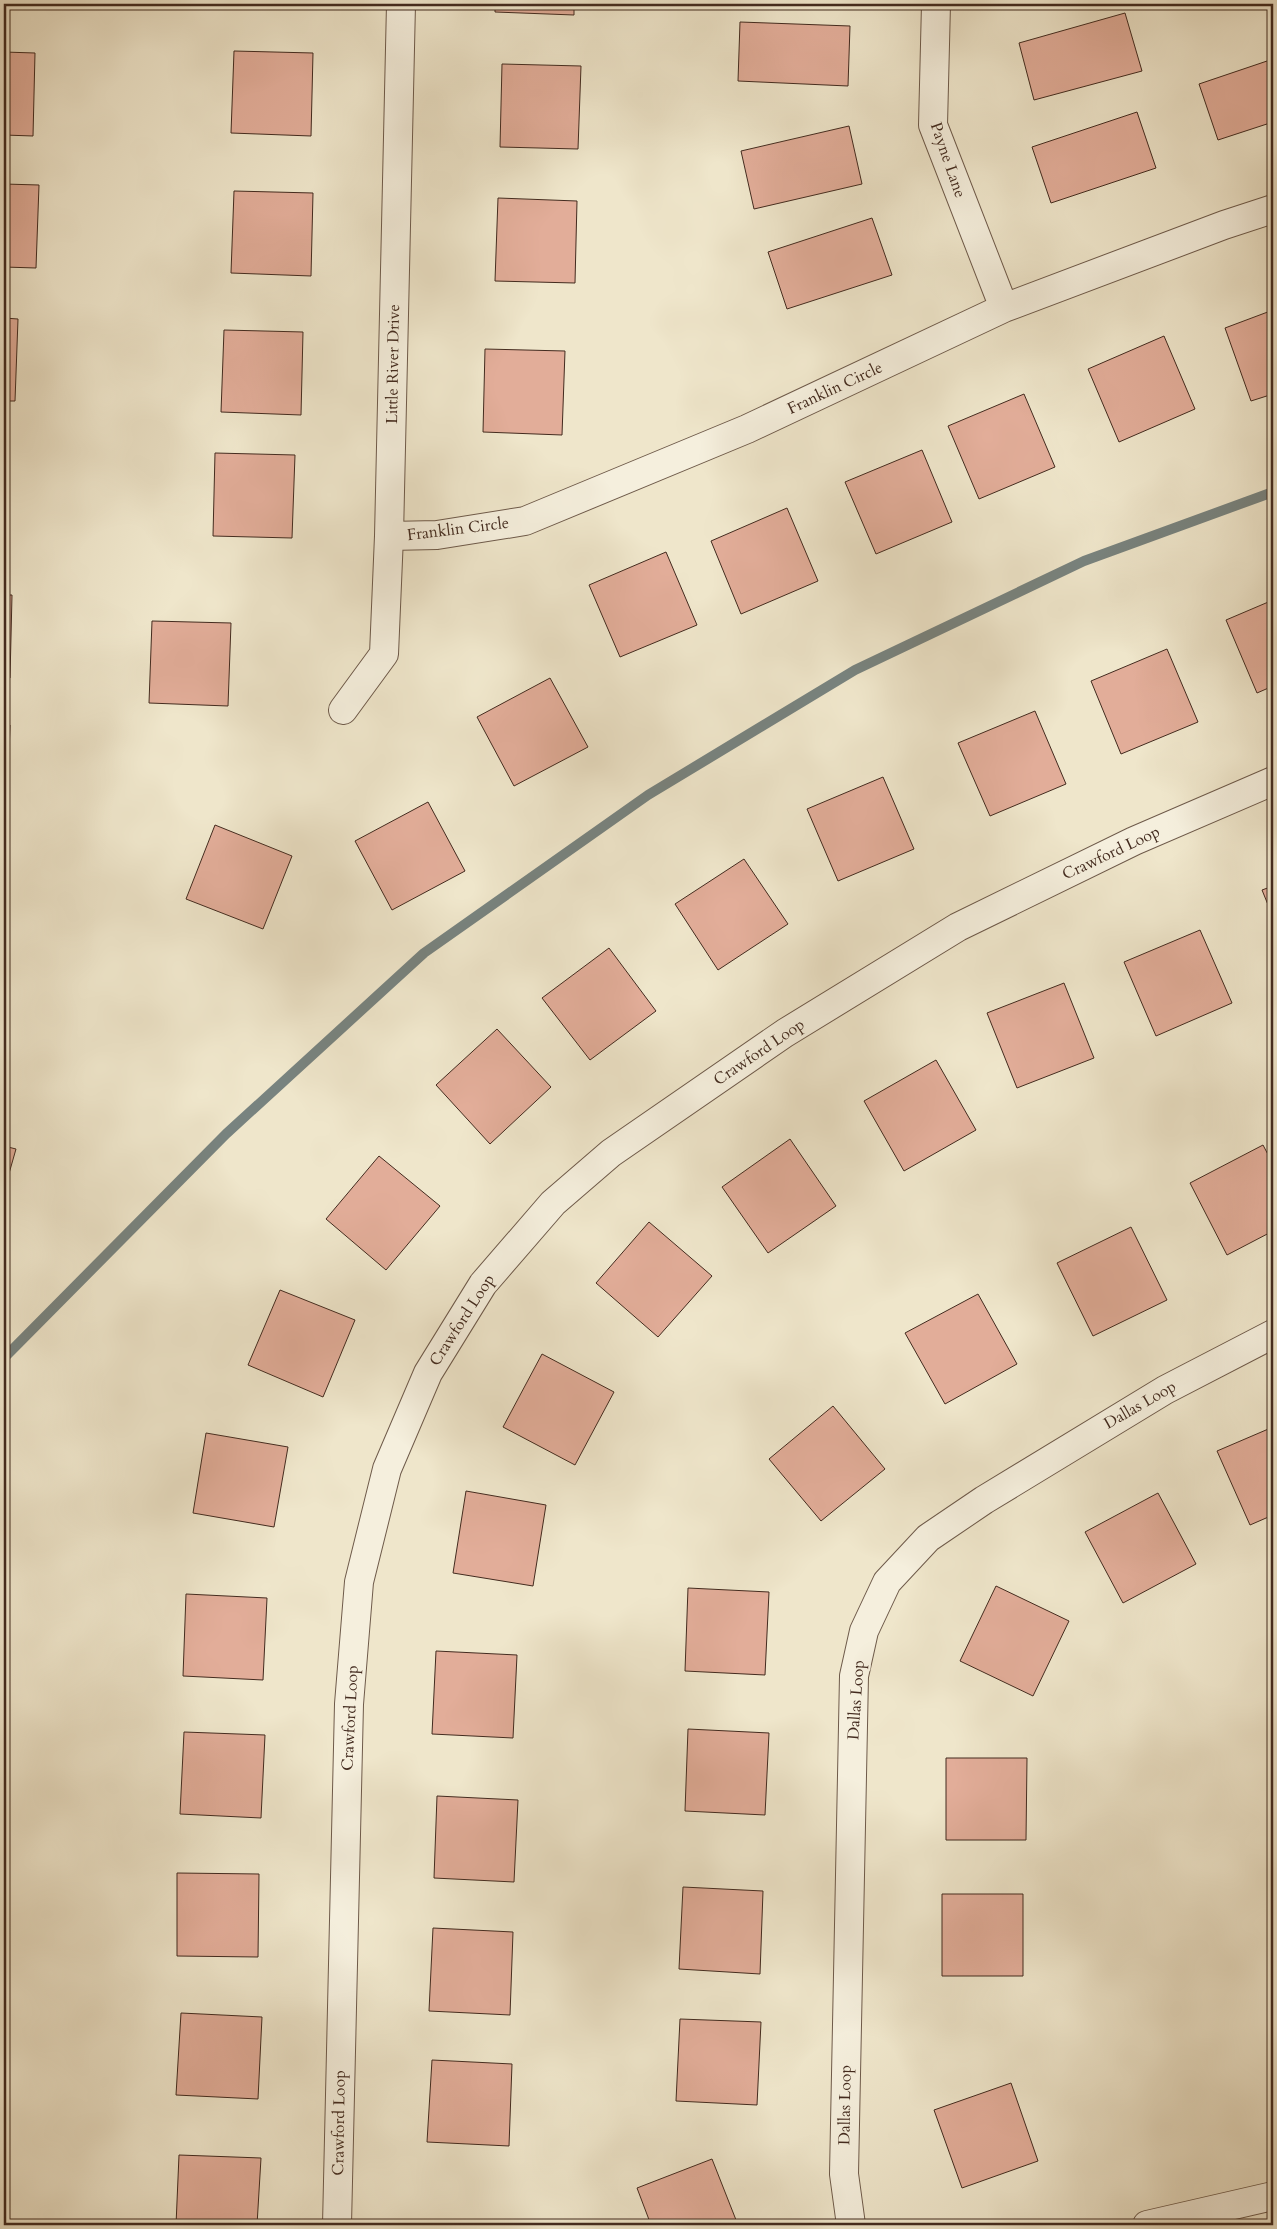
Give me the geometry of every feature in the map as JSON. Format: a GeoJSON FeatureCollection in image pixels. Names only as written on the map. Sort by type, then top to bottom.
{"type":"FeatureCollection","features":[{"type":"Feature","properties":{"kind":"street","name":"Little River Drive"},"geometry":{"type":"LineString","coordinates":[[343,710],[384,654],[389,536],[401,4]]}},
{"type":"Feature","properties":{"kind":"street","name":"Payne Lane"},"geometry":{"type":"LineString","coordinates":[[936,4],[933,125],[1004,308]]}},
{"type":"Feature","properties":{"kind":"street","name":"Franklin Circle"},"geometry":{"type":"LineString","coordinates":[[389,536],[438,535],[525,521],[747,429],[1004,308],[1224,225],[1273,210]]}},
{"type":"Feature","properties":{"kind":"street","name":"Crawford Loop"},"geometry":{"type":"LineString","coordinates":[[337,2225],[350,1704],[359,1582],[387,1469],[428,1373],[483,1284],[553,1204],[611,1153],[785,1033],[958,927],[1134,840],[1273,781]]}},
{"type":"Feature","properties":{"kind":"street","name":"Dallas Loop"},"geometry":{"type":"LineString","coordinates":[[851,2225],[844,2164],[854,1676],[864,1631],[887,1582],[928,1538],[984,1500],[1165,1390],[1273,1334]]}},
{"type":"Feature","properties":{"kind":"street"},"geometry":{"type":"LineString","coordinates":[[1147,2225],[1273,2196]]}},
{"type":"Feature","properties":{"kind":"building"},"geometry":{"type":"Polygon","coordinates":[[[234,4],[313,4],[313,8],[234,6],[234,4]]]}},
{"type":"Feature","properties":{"kind":"building"},"geometry":{"type":"Polygon","coordinates":[[[495,4],[574,4],[574,15],[495,12],[495,4]]]}},
{"type":"Feature","properties":{"kind":"building"},"geometry":{"type":"Polygon","coordinates":[[[1125,13],[1142,71],[1034,100],[1019,43],[1125,13]]]}},
{"type":"Feature","properties":{"kind":"building"},"geometry":{"type":"Polygon","coordinates":[[[740,22],[850,26],[848,86],[738,81],[740,22]]]}},
{"type":"Feature","properties":{"kind":"building"},"geometry":{"type":"Polygon","coordinates":[[[234,51],[313,53],[311,136],[231,133],[234,51]]]}},
{"type":"Feature","properties":{"kind":"building"},"geometry":{"type":"Polygon","coordinates":[[[4,52],[35,53],[33,136],[4,135],[4,52]]]}},
{"type":"Feature","properties":{"kind":"building"},"geometry":{"type":"Polygon","coordinates":[[[1273,59],[1273,122],[1218,140],[1199,84],[1273,59]]]}},
{"type":"Feature","properties":{"kind":"building"},"geometry":{"type":"Polygon","coordinates":[[[502,64],[581,66],[578,149],[500,147],[502,64]]]}},
{"type":"Feature","properties":{"kind":"building"},"geometry":{"type":"Polygon","coordinates":[[[1137,112],[1156,168],[1051,203],[1032,147],[1137,112]]]}},
{"type":"Feature","properties":{"kind":"building"},"geometry":{"type":"Polygon","coordinates":[[[849,126],[862,184],[754,209],[741,151],[849,126]]]}},
{"type":"Feature","properties":{"kind":"building"},"geometry":{"type":"Polygon","coordinates":[[[4,184],[39,185],[36,268],[4,267],[4,184]]]}},
{"type":"Feature","properties":{"kind":"building"},"geometry":{"type":"Polygon","coordinates":[[[234,191],[313,193],[311,276],[231,273],[234,191]]]}},
{"type":"Feature","properties":{"kind":"building"},"geometry":{"type":"Polygon","coordinates":[[[498,198],[577,201],[575,283],[495,281],[498,198]]]}},
{"type":"Feature","properties":{"kind":"building"},"geometry":{"type":"Polygon","coordinates":[[[872,218],[892,275],[787,309],[768,252],[872,218]]]}},
{"type":"Feature","properties":{"kind":"building"},"geometry":{"type":"Polygon","coordinates":[[[1273,310],[1273,394],[1251,401],[1225,328],[1273,310]]]}},
{"type":"Feature","properties":{"kind":"building"},"geometry":{"type":"Polygon","coordinates":[[[4,318],[18,319],[15,401],[4,401],[4,318]]]}},
{"type":"Feature","properties":{"kind":"building"},"geometry":{"type":"Polygon","coordinates":[[[224,330],[303,332],[301,415],[221,412],[224,330]]]}},
{"type":"Feature","properties":{"kind":"building"},"geometry":{"type":"Polygon","coordinates":[[[1164,336],[1195,409],[1119,442],[1088,369],[1164,336]]]}},
{"type":"Feature","properties":{"kind":"building"},"geometry":{"type":"Polygon","coordinates":[[[485,349],[565,351],[562,435],[483,432],[485,349]]]}},
{"type":"Feature","properties":{"kind":"building"},"geometry":{"type":"Polygon","coordinates":[[[1024,394],[1055,467],[979,499],[948,426],[1024,394]]]}},
{"type":"Feature","properties":{"kind":"building"},"geometry":{"type":"Polygon","coordinates":[[[4,448],[8,448],[5,532],[4,532],[4,448]]]}},
{"type":"Feature","properties":{"kind":"building"},"geometry":{"type":"Polygon","coordinates":[[[922,450],[952,522],[876,554],[845,482],[922,450]]]}},
{"type":"Feature","properties":{"kind":"building"},"geometry":{"type":"Polygon","coordinates":[[[215,453],[295,455],[292,538],[213,536],[215,453]]]}},
{"type":"Feature","properties":{"kind":"building"},"geometry":{"type":"Polygon","coordinates":[[[787,508],[818,581],[741,614],[711,541],[787,508]]]}},
{"type":"Feature","properties":{"kind":"building"},"geometry":{"type":"Polygon","coordinates":[[[666,552],[697,625],[620,657],[589,585],[666,552]]]}},
{"type":"Feature","properties":{"kind":"building"},"geometry":{"type":"Polygon","coordinates":[[[4,595],[12,595],[10,678],[4,678],[4,595]]]}},
{"type":"Feature","properties":{"kind":"building"},"geometry":{"type":"Polygon","coordinates":[[[1273,600],[1273,686],[1257,693],[1226,620],[1273,600]]]}},
{"type":"Feature","properties":{"kind":"building"},"geometry":{"type":"Polygon","coordinates":[[[152,621],[231,623],[228,706],[149,703],[152,621]]]}},
{"type":"Feature","properties":{"kind":"building"},"geometry":{"type":"Polygon","coordinates":[[[1167,649],[1198,722],[1121,754],[1091,681],[1167,649]]]}},
{"type":"Feature","properties":{"kind":"building"},"geometry":{"type":"Polygon","coordinates":[[[550,678],[588,747],[514,786],[477,717],[550,678]]]}},
{"type":"Feature","properties":{"kind":"building"},"geometry":{"type":"Polygon","coordinates":[[[1035,711],[1066,784],[990,816],[958,743],[1035,711]]]}},
{"type":"Feature","properties":{"kind":"building"},"geometry":{"type":"Polygon","coordinates":[[[4,725],[10,725],[7,808],[4,808],[4,725]]]}},
{"type":"Feature","properties":{"kind":"building"},"geometry":{"type":"Polygon","coordinates":[[[883,777],[914,849],[838,881],[807,809],[883,777]]]}},
{"type":"Feature","properties":{"kind":"building"},"geometry":{"type":"Polygon","coordinates":[[[428,802],[465,871],[392,910],[355,841],[428,802]]]}},
{"type":"Feature","properties":{"kind":"building"},"geometry":{"type":"Polygon","coordinates":[[[215,825],[292,856],[263,929],[186,899],[215,825]]]}},
{"type":"Feature","properties":{"kind":"building"},"geometry":{"type":"Polygon","coordinates":[[[744,859],[788,924],[718,970],[675,904],[744,859]]]}},
{"type":"Feature","properties":{"kind":"building"},"geometry":{"type":"Polygon","coordinates":[[[1273,886],[1273,917],[1262,890],[1273,886]]]}},
{"type":"Feature","properties":{"kind":"building"},"geometry":{"type":"Polygon","coordinates":[[[1200,930],[1232,1003],[1156,1036],[1124,962],[1200,930]]]}},
{"type":"Feature","properties":{"kind":"building"},"geometry":{"type":"Polygon","coordinates":[[[609,948],[656,1011],[590,1060],[542,998],[609,948]]]}},
{"type":"Feature","properties":{"kind":"building"},"geometry":{"type":"Polygon","coordinates":[[[1064,983],[1094,1058],[1017,1088],[987,1013],[1064,983]]]}},
{"type":"Feature","properties":{"kind":"building"},"geometry":{"type":"Polygon","coordinates":[[[497,1029],[551,1087],[490,1144],[436,1085],[497,1029]]]}},
{"type":"Feature","properties":{"kind":"building"},"geometry":{"type":"Polygon","coordinates":[[[936,1060],[976,1130],[904,1171],[864,1101],[936,1060]]]}},
{"type":"Feature","properties":{"kind":"building"},"geometry":{"type":"Polygon","coordinates":[[[790,1139],[836,1206],[768,1253],[722,1187],[790,1139]]]}},
{"type":"Feature","properties":{"kind":"building"},"geometry":{"type":"Polygon","coordinates":[[[1263,1145],[1273,1164],[1273,1231],[1227,1255],[1190,1183],[1263,1145]]]}},
{"type":"Feature","properties":{"kind":"building"},"geometry":{"type":"Polygon","coordinates":[[[4,1146],[16,1149],[4,1191],[4,1146]]]}},
{"type":"Feature","properties":{"kind":"building"},"geometry":{"type":"Polygon","coordinates":[[[379,1156],[440,1206],[386,1270],[326,1219],[379,1156]]]}},
{"type":"Feature","properties":{"kind":"building"},"geometry":{"type":"Polygon","coordinates":[[[649,1222],[712,1276],[658,1337],[596,1283],[649,1222]]]}},
{"type":"Feature","properties":{"kind":"building"},"geometry":{"type":"Polygon","coordinates":[[[1131,1227],[1167,1300],[1093,1336],[1057,1263],[1131,1227]]]}},
{"type":"Feature","properties":{"kind":"building"},"geometry":{"type":"Polygon","coordinates":[[[280,1290],[355,1320],[323,1397],[248,1365],[280,1290]]]}},
{"type":"Feature","properties":{"kind":"building"},"geometry":{"type":"Polygon","coordinates":[[[978,1294],[1017,1364],[945,1404],[905,1333],[978,1294]]]}},
{"type":"Feature","properties":{"kind":"building"},"geometry":{"type":"Polygon","coordinates":[[[542,1354],[614,1392],[575,1465],[503,1427],[542,1354]]]}},
{"type":"Feature","properties":{"kind":"building"},"geometry":{"type":"Polygon","coordinates":[[[833,1406],[885,1469],[821,1521],[769,1459],[833,1406]]]}},
{"type":"Feature","properties":{"kind":"building"},"geometry":{"type":"Polygon","coordinates":[[[1273,1427],[1273,1515],[1250,1525],[1217,1451],[1273,1427]]]}},
{"type":"Feature","properties":{"kind":"building"},"geometry":{"type":"Polygon","coordinates":[[[206,1433],[288,1447],[274,1527],[193,1513],[206,1433]]]}},
{"type":"Feature","properties":{"kind":"building"},"geometry":{"type":"Polygon","coordinates":[[[466,1491],[546,1505],[533,1586],[453,1573],[466,1491]]]}},
{"type":"Feature","properties":{"kind":"building"},"geometry":{"type":"Polygon","coordinates":[[[1158,1493],[1196,1564],[1123,1603],[1085,1532],[1158,1493]]]}},
{"type":"Feature","properties":{"kind":"building"},"geometry":{"type":"Polygon","coordinates":[[[996,1586],[1069,1621],[1033,1696],[960,1661],[996,1586]]]}},
{"type":"Feature","properties":{"kind":"building"},"geometry":{"type":"Polygon","coordinates":[[[688,1588],[769,1592],[765,1675],[685,1671],[688,1588]]]}},
{"type":"Feature","properties":{"kind":"building"},"geometry":{"type":"Polygon","coordinates":[[[186,1594],[267,1598],[263,1680],[183,1676],[186,1594]]]}},
{"type":"Feature","properties":{"kind":"building"},"geometry":{"type":"Polygon","coordinates":[[[436,1651],[517,1655],[513,1738],[432,1734],[436,1651]]]}},
{"type":"Feature","properties":{"kind":"building"},"geometry":{"type":"Polygon","coordinates":[[[688,1729],[769,1733],[765,1815],[685,1811],[688,1729]]]}},
{"type":"Feature","properties":{"kind":"building"},"geometry":{"type":"Polygon","coordinates":[[[184,1732],[265,1735],[261,1818],[180,1814],[184,1732]]]}},
{"type":"Feature","properties":{"kind":"building"},"geometry":{"type":"Polygon","coordinates":[[[946,1758],[1027,1758],[1026,1840],[946,1840],[946,1758]]]}},
{"type":"Feature","properties":{"kind":"building"},"geometry":{"type":"Polygon","coordinates":[[[437,1796],[518,1800],[514,1882],[434,1878],[437,1796]]]}},
{"type":"Feature","properties":{"kind":"building"},"geometry":{"type":"Polygon","coordinates":[[[177,1873],[259,1874],[258,1957],[177,1956],[177,1873]]]}},
{"type":"Feature","properties":{"kind":"building"},"geometry":{"type":"Polygon","coordinates":[[[683,1887],[763,1891],[760,1974],[679,1969],[683,1887]]]}},
{"type":"Feature","properties":{"kind":"building"},"geometry":{"type":"Polygon","coordinates":[[[942,1894],[1023,1894],[1023,1976],[942,1976],[942,1894]]]}},
{"type":"Feature","properties":{"kind":"building"},"geometry":{"type":"Polygon","coordinates":[[[433,1928],[513,1932],[510,2015],[429,2011],[433,1928]]]}},
{"type":"Feature","properties":{"kind":"building"},"geometry":{"type":"Polygon","coordinates":[[[181,2013],[262,2017],[258,2099],[176,2095],[181,2013]]]}},
{"type":"Feature","properties":{"kind":"building"},"geometry":{"type":"Polygon","coordinates":[[[680,2019],[761,2022],[757,2105],[676,2101],[680,2019]]]}},
{"type":"Feature","properties":{"kind":"building"},"geometry":{"type":"Polygon","coordinates":[[[432,2060],[512,2064],[509,2146],[427,2142],[432,2060]]]}},
{"type":"Feature","properties":{"kind":"building"},"geometry":{"type":"Polygon","coordinates":[[[1011,2083],[1038,2161],[962,2188],[934,2110],[1011,2083]]]}},
{"type":"Feature","properties":{"kind":"building"},"geometry":{"type":"Polygon","coordinates":[[[179,2155],[261,2158],[257,2225],[176,2225],[179,2155]]]}},
{"type":"Feature","properties":{"kind":"building"},"geometry":{"type":"Polygon","coordinates":[[[712,2159],[738,2225],[651,2225],[637,2188],[712,2159]]]}},
{"type":"Feature","properties":{"kind":"waterway"},"geometry":{"type":"LineString","coordinates":[[4,1358],[226,1134],[424,953],[648,795],[855,670],[1084,561],[1273,492]]}}]}
